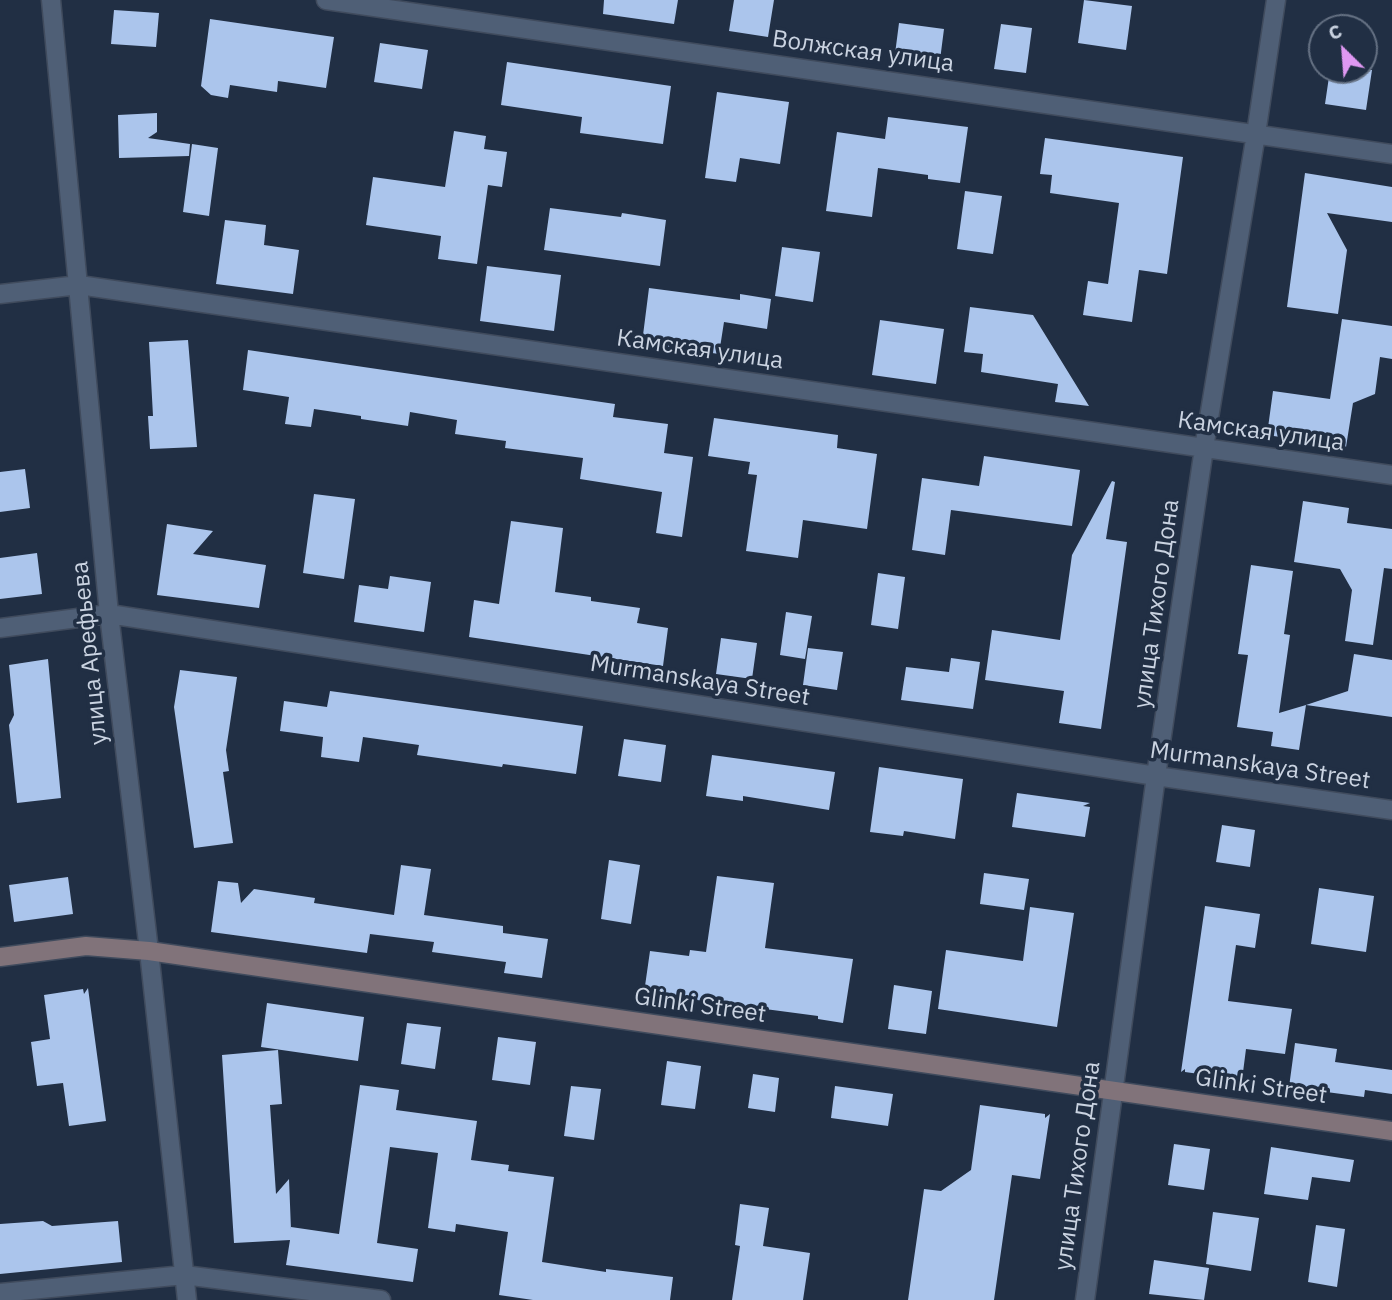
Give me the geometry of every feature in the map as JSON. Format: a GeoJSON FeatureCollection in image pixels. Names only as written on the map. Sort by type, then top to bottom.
{"type":"FeatureCollection","features":[{"type":"Feature","properties":{"kind":"street","name":"улица Арефьева"},"geometry":{"type":"LineString","coordinates":[[51,0],[109,614],[187,1300]]}},
{"type":"Feature","properties":{"kind":"street","name":"Волжская улица"},"geometry":{"type":"LineString","coordinates":[[326,0],[1392,154]]}},
{"type":"Feature","properties":{"kind":"street","name":"улица Тихого Дона"},"geometry":{"type":"LineString","coordinates":[[1085,1300],[1156,776],[1204,448],[1276,0]]}},
{"type":"Feature","properties":{"kind":"street","name":"Камская улица"},"geometry":{"type":"LineString","coordinates":[[0,294],[79,285],[1392,475]]}},
{"type":"Feature","properties":{"kind":"street","name":"Murmanskaya Street"},"geometry":{"type":"LineString","coordinates":[[0,628],[109,614],[1392,810]]}},
{"type":"Feature","properties":{"kind":"street","name":"Glinki Street"},"geometry":{"type":"LineString","coordinates":[[0,957],[86,946],[149,951],[1392,1130]]}},
{"type":"Feature","properties":{"kind":"street"},"geometry":{"type":"LineString","coordinates":[[0,1293],[184,1275],[381,1300]]}},
{"type":"Feature","properties":{"kind":"building"},"geometry":{"type":"Polygon","coordinates":[[[604,0],[678,0],[674,24],[603,14],[604,0]]]}},
{"type":"Feature","properties":{"kind":"building"},"geometry":{"type":"Polygon","coordinates":[[[734,0],[774,0],[768,37],[729,31],[734,0]]]}},
{"type":"Feature","properties":{"kind":"building"},"geometry":{"type":"Polygon","coordinates":[[[1084,0],[1132,6],[1126,50],[1078,43],[1084,0]]]}},
{"type":"Feature","properties":{"kind":"building"},"geometry":{"type":"Polygon","coordinates":[[[114,10],[159,13],[156,47],[111,44],[114,10]]]}},
{"type":"Feature","properties":{"kind":"building"},"geometry":{"type":"Polygon","coordinates":[[[210,19],[334,37],[326,88],[278,81],[277,92],[230,85],[228,98],[211,95],[201,86],[210,19]]]}},
{"type":"Feature","properties":{"kind":"building"},"geometry":{"type":"Polygon","coordinates":[[[899,23],[944,29],[940,60],[895,54],[899,23]]]}},
{"type":"Feature","properties":{"kind":"building"},"geometry":{"type":"Polygon","coordinates":[[[1001,24],[1032,28],[1026,73],[994,69],[1001,24]]]}},
{"type":"Feature","properties":{"kind":"building"},"geometry":{"type":"Polygon","coordinates":[[[380,43],[428,50],[422,89],[374,82],[380,43]]]}},
{"type":"Feature","properties":{"kind":"building"},"geometry":{"type":"Polygon","coordinates":[[[507,62],[671,86],[663,144],[580,133],[582,117],[501,105],[507,62]]]}},
{"type":"Feature","properties":{"kind":"building"},"geometry":{"type":"Polygon","coordinates":[[[1328,84],[1370,84],[1366,110],[1325,104],[1328,84]]]}},
{"type":"Feature","properties":{"kind":"building"},"geometry":{"type":"Polygon","coordinates":[[[717,92],[789,102],[780,164],[740,158],[736,182],[705,178],[717,92]]]}},
{"type":"Feature","properties":{"kind":"building"},"geometry":{"type":"Polygon","coordinates":[[[157,113],[157,132],[148,138],[190,144],[189,156],[119,158],[118,115],[157,113]]]}},
{"type":"Feature","properties":{"kind":"building"},"geometry":{"type":"Polygon","coordinates":[[[888,117],[968,127],[960,183],[928,179],[928,175],[878,168],[872,217],[826,211],[837,132],[885,139],[888,117]]]}},
{"type":"Feature","properties":{"kind":"building"},"geometry":{"type":"Polygon","coordinates":[[[454,131],[486,136],[484,149],[507,152],[502,187],[488,185],[477,264],[438,259],[441,236],[366,225],[373,177],[445,187],[454,131]]]}},
{"type":"Feature","properties":{"kind":"building"},"geometry":{"type":"Polygon","coordinates":[[[1045,138],[1183,157],[1167,274],[1139,270],[1132,322],[1083,315],[1088,281],[1108,284],[1119,203],[1050,193],[1052,175],[1040,174],[1045,138]]]}},
{"type":"Feature","properties":{"kind":"building"},"geometry":{"type":"Polygon","coordinates":[[[192,144],[218,148],[209,216],[183,212],[192,144]]]}},
{"type":"Feature","properties":{"kind":"building"},"geometry":{"type":"Polygon","coordinates":[[[1305,173],[1392,187],[1392,222],[1327,213],[1347,250],[1338,314],[1287,307],[1305,173]]]}},
{"type":"Feature","properties":{"kind":"building"},"geometry":{"type":"Polygon","coordinates":[[[965,191],[1002,196],[993,254],[957,249],[965,191]]]}},
{"type":"Feature","properties":{"kind":"building"},"geometry":{"type":"Polygon","coordinates":[[[550,208],[621,217],[622,213],[666,220],[660,266],[544,250],[550,208]]]}},
{"type":"Feature","properties":{"kind":"building"},"geometry":{"type":"Polygon","coordinates":[[[225,220],[266,225],[264,245],[299,250],[293,294],[216,284],[225,220]]]}},
{"type":"Feature","properties":{"kind":"building"},"geometry":{"type":"Polygon","coordinates":[[[782,247],[820,252],[813,302],[775,296],[782,247]]]}},
{"type":"Feature","properties":{"kind":"building"},"geometry":{"type":"Polygon","coordinates":[[[487,266],[561,275],[554,331],[480,321],[487,266]]]}},
{"type":"Feature","properties":{"kind":"building"},"geometry":{"type":"Polygon","coordinates":[[[649,288],[740,300],[740,294],[771,299],[767,329],[724,322],[719,354],[642,343],[649,288]]]}},
{"type":"Feature","properties":{"kind":"building"},"geometry":{"type":"Polygon","coordinates":[[[970,307],[1033,315],[1089,406],[1055,402],[1058,384],[981,372],[983,354],[964,352],[970,307]]]}},
{"type":"Feature","properties":{"kind":"building"},"geometry":{"type":"Polygon","coordinates":[[[1342,319],[1392,326],[1392,359],[1380,357],[1375,394],[1353,403],[1346,447],[1267,435],[1273,391],[1330,399],[1342,319]]]}},
{"type":"Feature","properties":{"kind":"building"},"geometry":{"type":"Polygon","coordinates":[[[880,320],[944,329],[936,384],[872,375],[880,320]]]}},
{"type":"Feature","properties":{"kind":"building"},"geometry":{"type":"Polygon","coordinates":[[[188,340],[197,447],[150,449],[148,416],[153,416],[149,342],[188,340]]]}},
{"type":"Feature","properties":{"kind":"building"},"geometry":{"type":"Polygon","coordinates":[[[248,350],[615,404],[613,417],[668,424],[664,453],[693,457],[682,537],[656,533],[662,492],[580,479],[583,458],[505,448],[506,441],[455,434],[457,420],[410,412],[408,426],[314,409],[311,427],[285,424],[289,397],[243,390],[248,350]]]}},
{"type":"Feature","properties":{"kind":"building"},"geometry":{"type":"Polygon","coordinates":[[[714,418],[838,435],[837,448],[877,454],[867,529],[803,520],[798,558],[746,551],[757,475],[748,474],[750,462],[708,456],[714,418]]]}},
{"type":"Feature","properties":{"kind":"building"},"geometry":{"type":"Polygon","coordinates":[[[984,456],[1080,470],[1072,526],[951,510],[945,555],[912,550],[922,478],[979,486],[984,456]]]}},
{"type":"Feature","properties":{"kind":"building"},"geometry":{"type":"Polygon","coordinates":[[[25,469],[30,508],[0,512],[0,472],[25,469]]]}},
{"type":"Feature","properties":{"kind":"building"},"geometry":{"type":"Polygon","coordinates":[[[1112,481],[1115,482],[1106,539],[1127,542],[1101,729],[1059,723],[1064,691],[985,680],[992,630],[1060,640],[1072,555],[1112,481]]]}},
{"type":"Feature","properties":{"kind":"building"},"geometry":{"type":"Polygon","coordinates":[[[314,494],[355,499],[344,579],[303,573],[314,494]]]}},
{"type":"Feature","properties":{"kind":"building"},"geometry":{"type":"Polygon","coordinates":[[[1303,501],[1349,508],[1347,523],[1392,529],[1392,569],[1384,568],[1373,645],[1345,641],[1352,590],[1340,569],[1294,562],[1303,501]]]}},
{"type":"Feature","properties":{"kind":"building"},"geometry":{"type":"Polygon","coordinates":[[[511,521],[563,528],[555,592],[591,597],[591,601],[640,608],[637,623],[668,628],[663,666],[469,637],[474,600],[499,604],[511,521]]]}},
{"type":"Feature","properties":{"kind":"building"},"geometry":{"type":"Polygon","coordinates":[[[167,524],[213,531],[193,554],[266,565],[259,608],[157,595],[167,524]]]}},
{"type":"Feature","properties":{"kind":"building"},"geometry":{"type":"Polygon","coordinates":[[[37,553],[42,594],[0,599],[0,558],[37,553]]]}},
{"type":"Feature","properties":{"kind":"building"},"geometry":{"type":"Polygon","coordinates":[[[1251,565],[1293,571],[1284,634],[1290,635],[1279,713],[1306,705],[1299,750],[1271,746],[1273,732],[1237,727],[1248,655],[1238,654],[1251,565]]]}},
{"type":"Feature","properties":{"kind":"building"},"geometry":{"type":"Polygon","coordinates":[[[878,573],[905,577],[898,629],[871,625],[878,573]]]}},
{"type":"Feature","properties":{"kind":"building"},"geometry":{"type":"Polygon","coordinates":[[[390,576],[431,582],[424,632],[354,622],[359,585],[388,589],[390,576]]]}},
{"type":"Feature","properties":{"kind":"building"},"geometry":{"type":"Polygon","coordinates":[[[786,612],[812,616],[805,659],[780,655],[786,612]]]}},
{"type":"Feature","properties":{"kind":"building"},"geometry":{"type":"Polygon","coordinates":[[[721,638],[757,643],[752,679],[716,674],[721,638]]]}},
{"type":"Feature","properties":{"kind":"building"},"geometry":{"type":"Polygon","coordinates":[[[808,648],[843,652],[837,690],[803,685],[808,648]]]}},
{"type":"Feature","properties":{"kind":"building"},"geometry":{"type":"Polygon","coordinates":[[[1354,654],[1392,660],[1392,717],[1306,705],[1348,691],[1354,654]]]}},
{"type":"Feature","properties":{"kind":"building"},"geometry":{"type":"Polygon","coordinates":[[[951,658],[980,662],[973,709],[901,700],[906,667],[949,672],[951,658]]]}},
{"type":"Feature","properties":{"kind":"building"},"geometry":{"type":"Polygon","coordinates":[[[48,659],[61,798],[17,803],[9,725],[14,715],[9,665],[48,659]]]}},
{"type":"Feature","properties":{"kind":"building"},"geometry":{"type":"Polygon","coordinates":[[[180,670],[237,677],[226,750],[229,771],[223,772],[233,843],[194,848],[174,707],[180,670]]]}},
{"type":"Feature","properties":{"kind":"building"},"geometry":{"type":"Polygon","coordinates":[[[330,691],[583,726],[576,774],[417,755],[419,745],[363,737],[359,762],[321,757],[323,737],[280,731],[284,701],[327,707],[330,691]]]}},
{"type":"Feature","properties":{"kind":"building"},"geometry":{"type":"Polygon","coordinates":[[[624,739],[666,745],[661,782],[618,776],[624,739]]]}},
{"type":"Feature","properties":{"kind":"building"},"geometry":{"type":"Polygon","coordinates":[[[712,755],[835,772],[829,810],[743,796],[743,801],[706,796],[712,755]]]}},
{"type":"Feature","properties":{"kind":"building"},"geometry":{"type":"Polygon","coordinates":[[[879,767],[963,779],[955,839],[904,831],[903,836],[870,832],[879,767]]]}},
{"type":"Feature","properties":{"kind":"building"},"geometry":{"type":"Polygon","coordinates":[[[1017,793],[1090,803],[1083,806],[1090,807],[1085,837],[1012,827],[1017,793]]]}},
{"type":"Feature","properties":{"kind":"building"},"geometry":{"type":"Polygon","coordinates":[[[1222,825],[1255,830],[1250,867],[1216,862],[1222,825]]]}},
{"type":"Feature","properties":{"kind":"building"},"geometry":{"type":"Polygon","coordinates":[[[609,860],[640,865],[631,924],[601,919],[609,860]]]}},
{"type":"Feature","properties":{"kind":"building"},"geometry":{"type":"Polygon","coordinates":[[[401,865],[431,869],[424,915],[503,926],[503,933],[548,939],[542,978],[504,973],[506,962],[432,952],[434,942],[370,934],[367,953],[211,932],[218,881],[238,883],[241,903],[254,889],[315,898],[314,903],[394,915],[401,865]]]}},
{"type":"Feature","properties":{"kind":"building"},"geometry":{"type":"Polygon","coordinates":[[[984,873],[1029,879],[1024,910],[980,904],[984,873]]]}},
{"type":"Feature","properties":{"kind":"building"},"geometry":{"type":"Polygon","coordinates":[[[717,876],[774,883],[765,948],[853,959],[843,1023],[818,1019],[818,1016],[644,993],[650,951],[689,956],[690,950],[706,952],[717,876]]]}},
{"type":"Feature","properties":{"kind":"building"},"geometry":{"type":"Polygon","coordinates":[[[68,877],[73,914],[14,922],[9,885],[68,877]]]}},
{"type":"Feature","properties":{"kind":"building"},"geometry":{"type":"Polygon","coordinates":[[[1319,888],[1374,896],[1366,952],[1311,944],[1319,888]]]}},
{"type":"Feature","properties":{"kind":"building"},"geometry":{"type":"Polygon","coordinates":[[[1205,906],[1260,914],[1255,948],[1236,945],[1228,1001],[1292,1009],[1285,1054],[1246,1049],[1242,1080],[1185,1072],[1185,1069],[1181,1072],[1205,906]]]}},
{"type":"Feature","properties":{"kind":"building"},"geometry":{"type":"Polygon","coordinates":[[[1030,907],[1074,913],[1057,1027],[938,1009],[946,950],[1023,961],[1030,907]]]}},
{"type":"Feature","properties":{"kind":"building"},"geometry":{"type":"Polygon","coordinates":[[[894,985],[932,991],[926,1034],[888,1029],[894,985]]]}},
{"type":"Feature","properties":{"kind":"building"},"geometry":{"type":"Polygon","coordinates":[[[88,988],[106,1121],[69,1126],[63,1083],[37,1086],[31,1042],[50,1039],[44,995],[83,989],[84,994],[88,988]]]}},
{"type":"Feature","properties":{"kind":"building"},"geometry":{"type":"Polygon","coordinates":[[[267,1003],[364,1017],[358,1061],[261,1047],[267,1003]]]}},
{"type":"Feature","properties":{"kind":"building"},"geometry":{"type":"Polygon","coordinates":[[[407,1023],[441,1027],[435,1069],[401,1064],[407,1023]]]}},
{"type":"Feature","properties":{"kind":"building"},"geometry":{"type":"Polygon","coordinates":[[[498,1037],[536,1042],[530,1085],[492,1080],[498,1037]]]}},
{"type":"Feature","properties":{"kind":"building"},"geometry":{"type":"Polygon","coordinates":[[[1295,1043],[1337,1049],[1335,1062],[1392,1070],[1392,1094],[1365,1090],[1364,1097],[1289,1087],[1295,1043]]]}},
{"type":"Feature","properties":{"kind":"building"},"geometry":{"type":"Polygon","coordinates":[[[278,1050],[282,1104],[270,1105],[276,1194],[289,1179],[291,1230],[291,1227],[339,1234],[360,1085],[399,1090],[396,1110],[477,1121],[471,1160],[509,1165],[508,1171],[554,1177],[542,1262],[606,1272],[606,1269],[673,1277],[670,1300],[533,1300],[499,1295],[508,1232],[456,1224],[455,1232],[428,1228],[438,1153],[390,1147],[377,1243],[418,1249],[413,1282],[286,1265],[290,1240],[234,1243],[222,1055],[278,1050]]]}},
{"type":"Feature","properties":{"kind":"building"},"geometry":{"type":"Polygon","coordinates":[[[667,1061],[701,1066],[695,1109],[661,1105],[667,1061]]]}},
{"type":"Feature","properties":{"kind":"building"},"geometry":{"type":"Polygon","coordinates":[[[753,1074],[779,1078],[775,1112],[748,1108],[753,1074]]]}},
{"type":"Feature","properties":{"kind":"building"},"geometry":{"type":"Polygon","coordinates":[[[571,1086],[601,1089],[594,1140],[564,1136],[571,1086]]]}},
{"type":"Feature","properties":{"kind":"building"},"geometry":{"type":"Polygon","coordinates":[[[835,1086],[893,1094],[888,1126],[831,1118],[835,1086]]]}},
{"type":"Feature","properties":{"kind":"building"},"geometry":{"type":"Polygon","coordinates":[[[980,1105],[1045,1114],[1045,1118],[1050,1114],[1040,1179],[1012,1175],[994,1300],[908,1300],[924,1189],[941,1191],[971,1170],[980,1105]]]}},
{"type":"Feature","properties":{"kind":"building"},"geometry":{"type":"Polygon","coordinates":[[[1174,1144],[1210,1149],[1204,1190],[1168,1185],[1174,1144]]]}},
{"type":"Feature","properties":{"kind":"building"},"geometry":{"type":"Polygon","coordinates":[[[1271,1147],[1354,1160],[1350,1182],[1312,1177],[1308,1200],[1264,1194],[1271,1147]]]}},
{"type":"Feature","properties":{"kind":"building"},"geometry":{"type":"Polygon","coordinates":[[[740,1204],[769,1208],[763,1246],[810,1253],[803,1300],[732,1300],[740,1246],[735,1245],[740,1204]]]}},
{"type":"Feature","properties":{"kind":"building"},"geometry":{"type":"Polygon","coordinates":[[[1213,1212],[1259,1218],[1251,1271],[1206,1264],[1213,1212]]]}},
{"type":"Feature","properties":{"kind":"building"},"geometry":{"type":"Polygon","coordinates":[[[43,1221],[52,1226],[118,1221],[122,1262],[0,1274],[0,1224],[43,1221]]]}},
{"type":"Feature","properties":{"kind":"building"},"geometry":{"type":"Polygon","coordinates":[[[1316,1225],[1345,1229],[1337,1287],[1308,1282],[1316,1225]]]}},
{"type":"Feature","properties":{"kind":"building"},"geometry":{"type":"Polygon","coordinates":[[[1154,1260],[1209,1268],[1204,1300],[1149,1294],[1154,1260]]]}}]}
